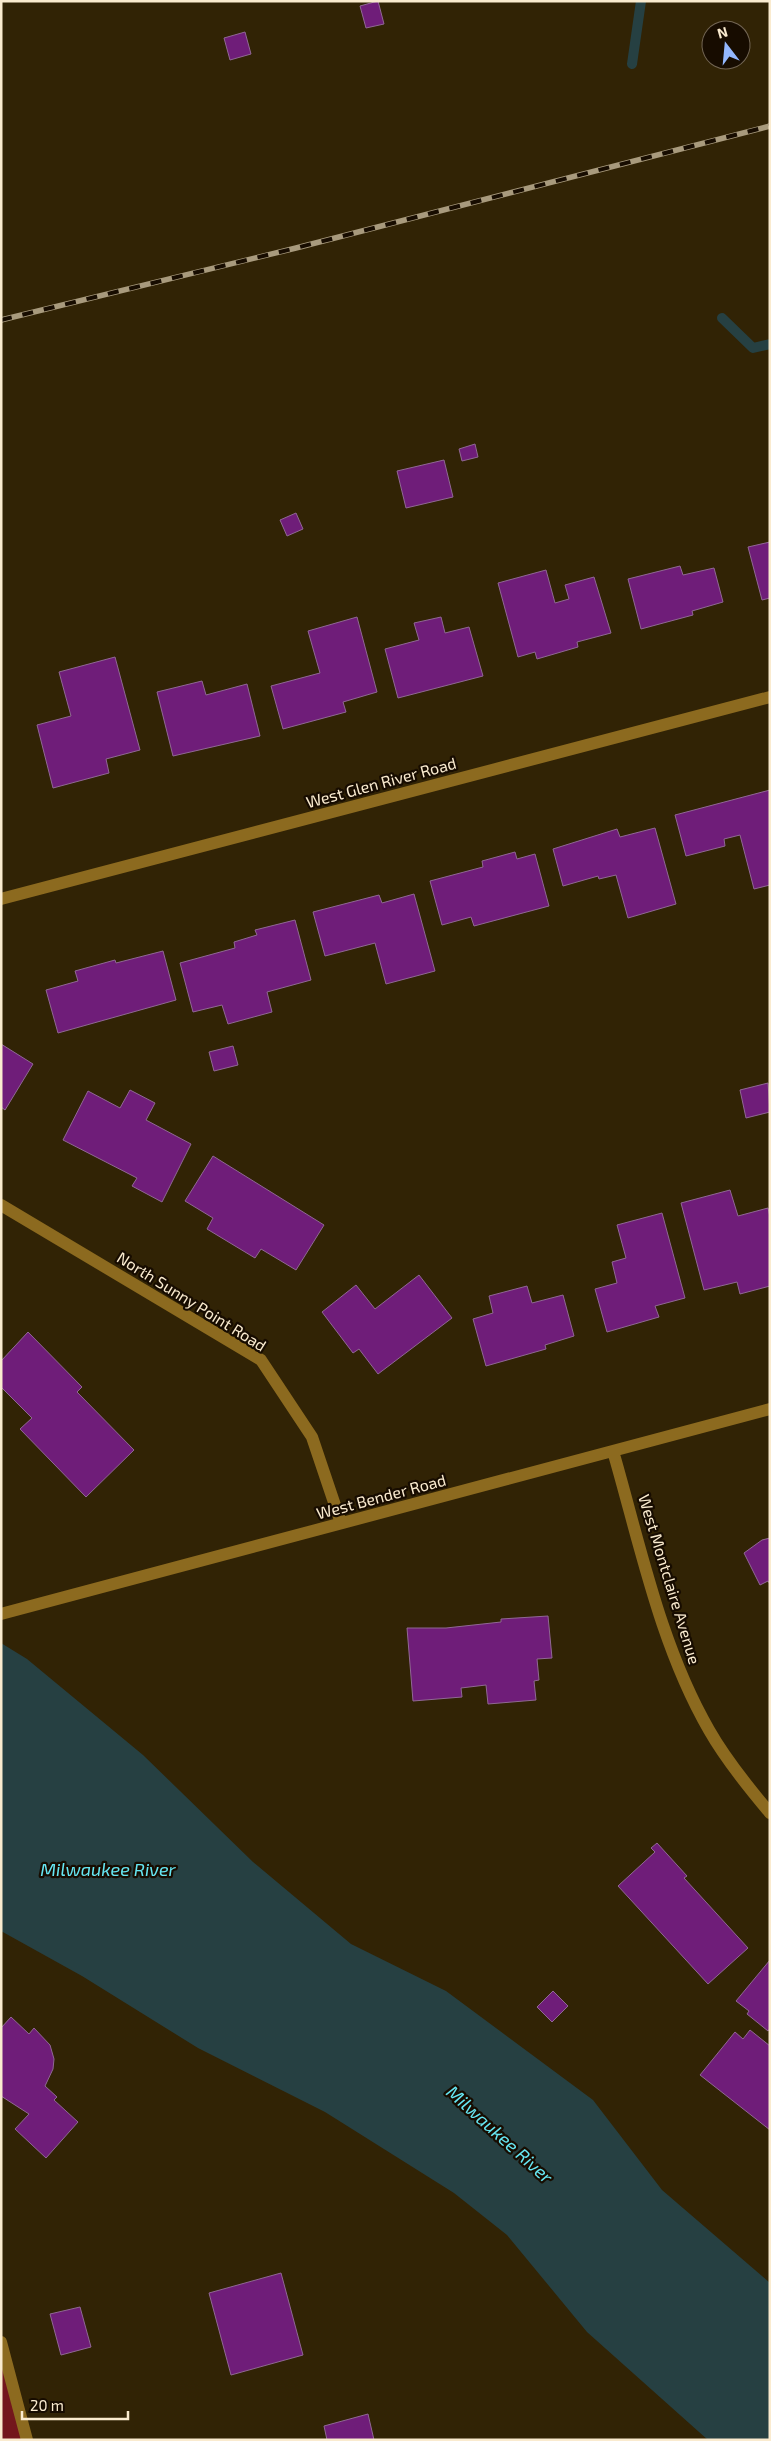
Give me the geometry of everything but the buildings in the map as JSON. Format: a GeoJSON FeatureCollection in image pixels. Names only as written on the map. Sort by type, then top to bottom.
{"type":"FeatureCollection","features":[{"type":"Feature","properties":{"kind":"street","name":"West Glen River Road"},"geometry":{"type":"LineString","coordinates":[[1,899],[770,697]]}},
{"type":"Feature","properties":{"kind":"street","name":"North Sunny Point Road"},"geometry":{"type":"LineString","coordinates":[[1,1205],[261,1360],[312,1437],[341,1523]]}},
{"type":"Feature","properties":{"kind":"street","name":"West Bender Road"},"geometry":{"type":"LineString","coordinates":[[1,1614],[770,1409]]}},
{"type":"Feature","properties":{"kind":"street","name":"West Montclaire Avenue"},"geometry":{"type":"LineString","coordinates":[[614,1451],[662,1620],[688,1687],[709,1731],[746,1785],[770,1813]]}},
{"type":"Feature","properties":{"kind":"street"},"geometry":{"type":"LineString","coordinates":[[1,2342],[27,2440]]}},
{"type":"Feature","properties":{"kind":"shaded area"},"geometry":{"type":"Polygon","coordinates":[[[1,2358],[22,2440],[1,2440],[1,2358]]]}},
{"type":"Feature","properties":{"kind":"water","name":"Milwaukee River"},"geometry":{"type":"Polygon","coordinates":[[[1,1643],[27,1659],[143,1755],[253,1862],[351,1944],[446,1991],[593,2100],[662,2190],[770,2283],[770,2440],[708,2440],[587,2332],[507,2235],[454,2193],[325,2112],[198,2048],[82,1976],[1,1931],[1,1643]]]}},
{"type":"Feature","properties":{"kind":"waterway"},"geometry":{"type":"LineString","coordinates":[[632,64],[641,1]]}},
{"type":"Feature","properties":{"kind":"waterway"},"geometry":{"type":"LineString","coordinates":[[722,318],[753,348],[770,344]]}},
{"type":"Feature","properties":{"kind":"railway"},"geometry":{"type":"LineString","coordinates":[[1,320],[296,248],[770,126]]}}]}
